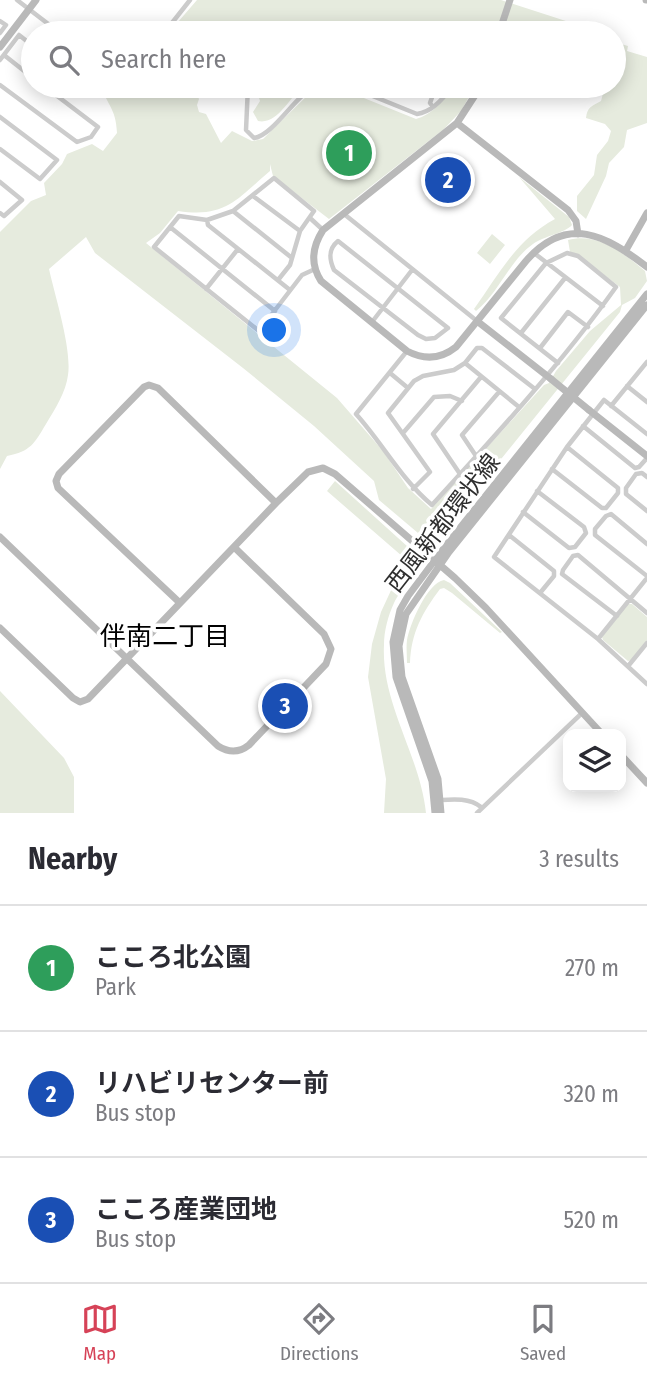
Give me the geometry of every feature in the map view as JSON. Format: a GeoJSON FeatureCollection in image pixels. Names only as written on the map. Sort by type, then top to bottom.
{"type":"FeatureCollection","features":[{"type":"Feature","properties":{"kind":"street"},"geometry":{"type":"LineString","coordinates":[[17,0],[45,21]]}},
{"type":"Feature","properties":{"kind":"street"},"geometry":{"type":"LineString","coordinates":[[0,47],[37,0]]}},
{"type":"Feature","properties":{"kind":"street"},"geometry":{"type":"LineString","coordinates":[[173,21],[190,0]]}},
{"type":"Feature","properties":{"kind":"street"},"geometry":{"type":"LineString","coordinates":[[503,21],[510,0]]}},
{"type":"Feature","properties":{"kind":"street"},"geometry":{"type":"LineString","coordinates":[[0,21],[6,25],[0,33]]}},
{"type":"Feature","properties":{"kind":"street"},"geometry":{"type":"LineString","coordinates":[[21,37],[19,35],[2,58],[21,70]]}},
{"type":"Feature","properties":{"kind":"street"},"geometry":{"type":"LineString","coordinates":[[0,85],[76,142],[91,137],[98,127],[60,98]]}},
{"type":"Feature","properties":{"kind":"street"},"geometry":{"type":"LineString","coordinates":[[247,98],[246,130],[254,138],[263,135],[298,98]]}},
{"type":"Feature","properties":{"kind":"street"},"geometry":{"type":"LineString","coordinates":[[378,98],[417,114],[425,113],[441,98]]}},
{"type":"Feature","properties":{"kind":"street"},"geometry":{"type":"LineString","coordinates":[[432,98],[430,103],[433,107]]}},
{"type":"Feature","properties":{"kind":"street"},"geometry":{"type":"LineString","coordinates":[[473,98],[457,123],[323,230],[314,251],[315,269],[327,287],[407,351],[425,357],[447,353],[456,347],[534,252],[552,240],[578,234],[602,237],[626,250],[647,267]]}},
{"type":"Feature","properties":{"kind":"street"},"geometry":{"type":"LineString","coordinates":[[0,117],[57,160],[40,179],[0,149]]}},
{"type":"Feature","properties":{"kind":"street"},"geometry":{"type":"LineString","coordinates":[[457,123],[568,210],[576,221],[578,234]]}},
{"type":"Feature","properties":{"kind":"street"},"geometry":{"type":"LineString","coordinates":[[278,280],[293,258],[300,231],[314,211],[274,178],[233,211],[207,220],[179,216],[154,247],[259,331],[302,275],[315,269]]}},
{"type":"Feature","properties":{"kind":"street"},"geometry":{"type":"LineString","coordinates":[[0,182],[22,200],[4,216],[0,214]]}},
{"type":"Feature","properties":{"kind":"street"},"geometry":{"type":"LineString","coordinates":[[253,196],[300,231]]}},
{"type":"Feature","properties":{"kind":"street"},"geometry":{"type":"LineString","coordinates":[[233,211],[293,258]]}},
{"type":"Feature","properties":{"kind":"street"},"geometry":{"type":"LineString","coordinates":[[626,250],[647,213]]}},
{"type":"Feature","properties":{"kind":"street"},"geometry":{"type":"LineString","coordinates":[[344,214],[647,457],[635,468],[583,426]]}},
{"type":"Feature","properties":{"kind":"street"},"geometry":{"type":"LineString","coordinates":[[310,218],[323,230]]}},
{"type":"Feature","properties":{"kind":"street"},"geometry":{"type":"LineString","coordinates":[[207,220],[208,225],[290,290]]}},
{"type":"Feature","properties":{"kind":"street"},"geometry":{"type":"LineString","coordinates":[[170,227],[275,310]]}},
{"type":"Feature","properties":{"kind":"street"},"geometry":{"type":"LineString","coordinates":[[338,241],[397,289],[448,328],[435,338],[426,339],[418,335],[334,270],[330,253],[334,244],[338,241]]}},
{"type":"Feature","properties":{"kind":"street"},"geometry":{"type":"LineString","coordinates":[[206,289],[238,249]]}},
{"type":"Feature","properties":{"kind":"street"},"geometry":{"type":"LineString","coordinates":[[534,252],[603,306]]}},
{"type":"Feature","properties":{"kind":"street"},"geometry":{"type":"LineString","coordinates":[[407,351],[356,414],[379,440],[413,489],[432,505],[534,389],[549,377],[616,287],[578,256],[567,253],[546,263],[501,318],[558,363]]}},
{"type":"Feature","properties":{"kind":"street"},"geometry":{"type":"LineString","coordinates":[[372,322],[412,270]]}},
{"type":"Feature","properties":{"kind":"street"},"geometry":{"type":"LineString","coordinates":[[521,333],[565,278]]}},
{"type":"Feature","properties":{"kind":"street","name":"西風新都環状線"},"geometry":{"type":"LineString","coordinates":[[441,813],[438,779],[402,677],[399,646],[407,614],[437,563],[647,294]]}},
{"type":"Feature","properties":{"kind":"street","name":"西風新都環状線"},"geometry":{"type":"LineString","coordinates":[[435,813],[432,781],[396,677],[393,651],[395,626],[400,610],[408,596],[647,305]]}},
{"type":"Feature","properties":{"kind":"street"},"geometry":{"type":"LineString","coordinates":[[540,348],[568,312],[587,327]]}},
{"type":"Feature","properties":{"kind":"street"},"geometry":{"type":"LineString","coordinates":[[413,489],[430,472],[388,413],[414,381],[423,376],[443,374],[465,363],[477,348],[482,348],[534,389]]}},
{"type":"Feature","properties":{"kind":"street"},"geometry":{"type":"LineString","coordinates":[[611,406],[645,369],[647,362]]}},
{"type":"Feature","properties":{"kind":"street"},"geometry":{"type":"LineString","coordinates":[[465,363],[519,407]]}},
{"type":"Feature","properties":{"kind":"street"},"geometry":{"type":"LineString","coordinates":[[390,373],[408,388]]}},
{"type":"Feature","properties":{"kind":"street"},"geometry":{"type":"LineString","coordinates":[[460,474],[433,434],[481,377]]}},
{"type":"Feature","properties":{"kind":"street"},"geometry":{"type":"LineString","coordinates":[[180,603],[58,488],[56,481],[59,474],[149,385],[158,388],[276,503]]}},
{"type":"Feature","properties":{"kind":"street"},"geometry":{"type":"LineString","coordinates":[[627,386],[647,402]]}},
{"type":"Feature","properties":{"kind":"street"},"geometry":{"type":"LineString","coordinates":[[476,456],[462,435],[499,392]]}},
{"type":"Feature","properties":{"kind":"street"},"geometry":{"type":"LineString","coordinates":[[403,433],[434,397],[450,396],[462,401]]}},
{"type":"Feature","properties":{"kind":"street"},"geometry":{"type":"LineString","coordinates":[[647,435],[604,400],[591,412],[566,447],[494,556],[598,639],[647,684]]}},
{"type":"Feature","properties":{"kind":"street"},"geometry":{"type":"LineString","coordinates":[[552,469],[602,508],[606,508],[618,493],[618,488],[566,447]]}},
{"type":"Feature","properties":{"kind":"street"},"geometry":{"type":"LineString","coordinates":[[0,628],[76,701],[88,699],[307,472],[323,468],[335,474],[486,608],[598,729]]}},
{"type":"Feature","properties":{"kind":"street"},"geometry":{"type":"LineString","coordinates":[[647,477],[642,473],[636,474],[626,488],[626,494],[647,511]]}},
{"type":"Feature","properties":{"kind":"street"},"geometry":{"type":"LineString","coordinates":[[523,512],[569,548],[575,547],[586,533],[584,527],[537,491]]}},
{"type":"Feature","properties":{"kind":"street"},"geometry":{"type":"LineString","coordinates":[[598,639],[647,577],[595,535],[595,529],[611,514],[647,544]]}},
{"type":"Feature","properties":{"kind":"street"},"geometry":{"type":"LineString","coordinates":[[509,535],[554,571],[554,576],[540,593]]}},
{"type":"Feature","properties":{"kind":"street"},"geometry":{"type":"LineString","coordinates":[[0,537],[224,750],[237,751],[249,745],[326,663],[331,657],[331,649],[324,634],[234,547]]}},
{"type":"Feature","properties":{"kind":"street"},"geometry":{"type":"LineString","coordinates":[[617,616],[562,574],[573,556],[578,555],[647,613]]}},
{"type":"Feature","properties":{"kind":"street"},"geometry":{"type":"LineString","coordinates":[[629,665],[646,645]]}},
{"type":"Feature","properties":{"kind":"street"},"geometry":{"type":"LineString","coordinates":[[477,813],[582,712]]}},
{"type":"Feature","properties":{"kind":"street"},"geometry":{"type":"LineString","coordinates":[[626,760],[647,783]]}},
{"type":"Feature","properties":{"kind":"street"},"geometry":{"type":"LineString","coordinates":[[441,800],[463,800],[481,807]]}},
{"type":"Feature","properties":{"kind":"shaded area"},"geometry":{"type":"Polygon","coordinates":[[[197,0],[501,0],[566,21],[179,21],[197,0]]]}},
{"type":"Feature","properties":{"kind":"shaded area"},"geometry":{"type":"Polygon","coordinates":[[[626,45],[627,51],[647,57],[647,123],[627,130],[624,147],[609,163],[606,176],[586,219],[577,211],[577,196],[594,175],[597,155],[608,141],[611,131],[605,124],[586,118],[590,107],[602,98],[626,98],[626,45]]]}},
{"type":"Feature","properties":{"kind":"shaded area"},"geometry":{"type":"Polygon","coordinates":[[[106,98],[198,98],[199,112],[206,114],[221,143],[232,131],[252,141],[263,139],[305,98],[364,98],[416,119],[433,110],[444,98],[468,98],[461,111],[444,129],[329,219],[273,176],[270,164],[270,171],[239,198],[208,212],[178,211],[160,233],[146,243],[337,398],[383,451],[408,488],[431,509],[544,385],[549,383],[590,331],[621,305],[620,287],[578,255],[570,252],[568,240],[590,239],[610,246],[645,271],[647,281],[635,298],[622,305],[620,312],[447,526],[436,537],[427,537],[418,533],[379,500],[374,481],[314,426],[95,253],[86,237],[49,269],[68,351],[65,388],[35,442],[22,452],[7,456],[0,469],[0,232],[31,201],[46,195],[44,183],[62,164],[67,154],[92,144],[103,151],[117,133],[113,112],[106,98]]]}},
{"type":"Feature","properties":{"kind":"shaded area"},"geometry":{"type":"Polygon","coordinates":[[[259,98],[293,98],[277,115],[265,121],[258,121],[253,112],[260,101],[259,98]]]}},
{"type":"Feature","properties":{"kind":"shaded area"},"geometry":{"type":"Polygon","coordinates":[[[519,177],[569,217],[572,225],[538,241],[525,251],[476,311],[474,309],[519,247],[541,227],[555,219],[519,177]]]}},
{"type":"Feature","properties":{"kind":"shaded area"},"geometry":{"type":"Polygon","coordinates":[[[492,234],[505,245],[490,264],[477,253],[492,234]]]}},
{"type":"Feature","properties":{"kind":"shaded area"},"geometry":{"type":"Polygon","coordinates":[[[335,481],[418,556],[416,568],[397,597],[388,618],[384,645],[388,688],[416,771],[426,813],[384,813],[386,779],[368,677],[372,644],[381,612],[393,586],[410,563],[327,491],[335,481]]]}},
{"type":"Feature","properties":{"kind":"shaded area"},"geometry":{"type":"Polygon","coordinates":[[[444,580],[502,632],[452,593],[444,588],[440,589],[419,624],[410,663],[407,663],[407,640],[416,615],[431,588],[444,580]]]}},
{"type":"Feature","properties":{"kind":"shaded area"},"geometry":{"type":"Polygon","coordinates":[[[628,604],[632,604],[647,617],[647,640],[632,660],[628,661],[602,637],[628,604]]]}},
{"type":"Feature","properties":{"kind":"shaded area"},"geometry":{"type":"Polygon","coordinates":[[[0,691],[64,758],[74,777],[74,813],[0,813],[0,691]]]}},
{"type":"Feature","properties":{"kind":"place","name":"こころ北公園"},"geometry":{"type":"Point","coordinates":[349,153]}},
{"type":"Feature","properties":{"kind":"place","name":"リハビリセンター前"},"geometry":{"type":"Point","coordinates":[448,180]}},
{"type":"Feature","properties":{"kind":"place","name":"こころ産業団地"},"geometry":{"type":"Point","coordinates":[285,706]}},
{"type":"Feature","properties":{"kind":"district","name":"伴南二丁目"},"geometry":{"type":"Point","coordinates":[165,636]}}]}
